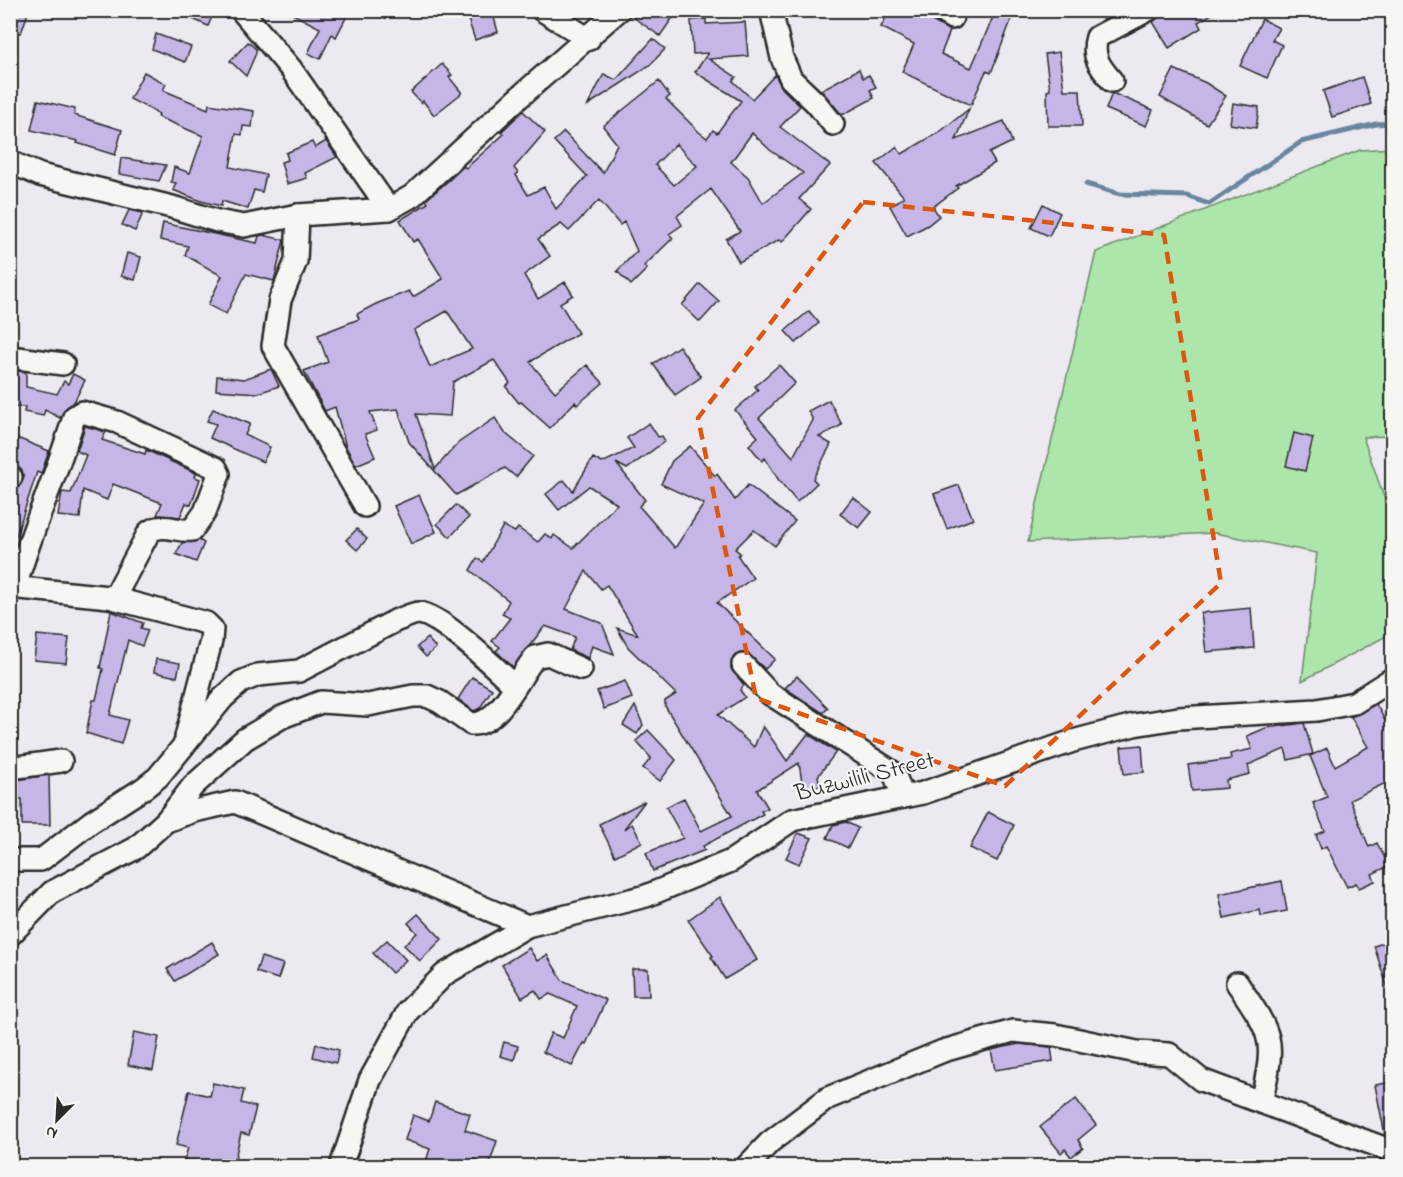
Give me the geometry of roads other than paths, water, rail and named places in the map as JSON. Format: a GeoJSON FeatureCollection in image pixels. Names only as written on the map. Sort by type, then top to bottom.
{"type":"FeatureCollection","features":[{"type":"Feature","properties":{"kind":"street"},"geometry":{"type":"LineString","coordinates":[[241,10],[298,78],[389,209]]}},
{"type":"Feature","properties":{"kind":"street"},"geometry":{"type":"LineString","coordinates":[[542,10],[589,39]]}},
{"type":"Feature","properties":{"kind":"street"},"geometry":{"type":"LineString","coordinates":[[10,162],[40,175],[172,207],[216,222],[244,226],[298,215],[389,209],[412,196],[516,100],[589,39],[619,10]]}},
{"type":"Feature","properties":{"kind":"street"},"geometry":{"type":"LineString","coordinates":[[771,10],[782,58],[791,79],[816,103],[833,124]]}},
{"type":"Feature","properties":{"kind":"street"},"geometry":{"type":"LineString","coordinates":[[1112,81],[1099,67],[1093,49],[1097,37],[1148,10]]}},
{"type":"Feature","properties":{"kind":"street"},"geometry":{"type":"LineString","coordinates":[[298,215],[296,261],[280,300],[273,346],[365,506]]}},
{"type":"Feature","properties":{"kind":"street"},"geometry":{"type":"LineString","coordinates":[[10,357],[63,364]]}},
{"type":"Feature","properties":{"kind":"street"},"geometry":{"type":"LineString","coordinates":[[114,598],[149,532],[156,527],[192,530],[205,512],[219,474],[216,468],[146,434],[82,412],[74,417],[13,587],[114,598],[200,620],[212,629],[184,744]]}},
{"type":"Feature","properties":{"kind":"street"},"geometry":{"type":"LineString","coordinates":[[10,860],[34,861],[46,857],[91,822],[144,789],[158,777],[223,698],[241,682],[258,675],[299,671],[397,620],[414,614],[419,613],[442,623],[515,686]]}},
{"type":"Feature","properties":{"kind":"street"},"geometry":{"type":"LineString","coordinates":[[10,935],[52,892],[136,848],[166,821],[193,786],[244,739],[282,717],[333,701],[368,705],[413,696],[427,696],[440,702],[471,724],[477,724],[495,713],[527,666],[541,654],[556,657],[581,669]]}},
{"type":"Feature","properties":{"kind":"street"},"geometry":{"type":"LineString","coordinates":[[743,665],[770,694],[894,773],[903,797]]}},
{"type":"Feature","properties":{"kind":"street","name":"Buzwilili Street"},"geometry":{"type":"LineString","coordinates":[[341,1167],[370,1080],[408,1011],[445,975],[527,926],[646,896],[731,861],[792,820],[923,793],[1073,741],[1134,725],[1207,716],[1262,715],[1317,710],[1354,703],[1392,678]]}},
{"type":"Feature","properties":{"kind":"street"},"geometry":{"type":"LineString","coordinates":[[10,768],[61,761]]}},
{"type":"Feature","properties":{"kind":"street"},"geometry":{"type":"LineString","coordinates":[[166,821],[194,811],[235,802],[527,926]]}},
{"type":"Feature","properties":{"kind":"street"},"geometry":{"type":"LineString","coordinates":[[1237,983],[1261,1018],[1271,1042],[1269,1068],[1261,1102]]}},
{"type":"Feature","properties":{"kind":"street"},"geometry":{"type":"LineString","coordinates":[[747,1167],[770,1142],[828,1098],[943,1051],[1013,1031],[1055,1035],[1137,1052],[1169,1054],[1201,1080],[1392,1151]]}},
{"type":"Feature","properties":{"kind":"waterway"},"geometry":{"type":"LineString","coordinates":[[1086,184],[1120,194],[1187,196],[1209,204],[1301,142],[1376,124],[1392,123]]}}]}
